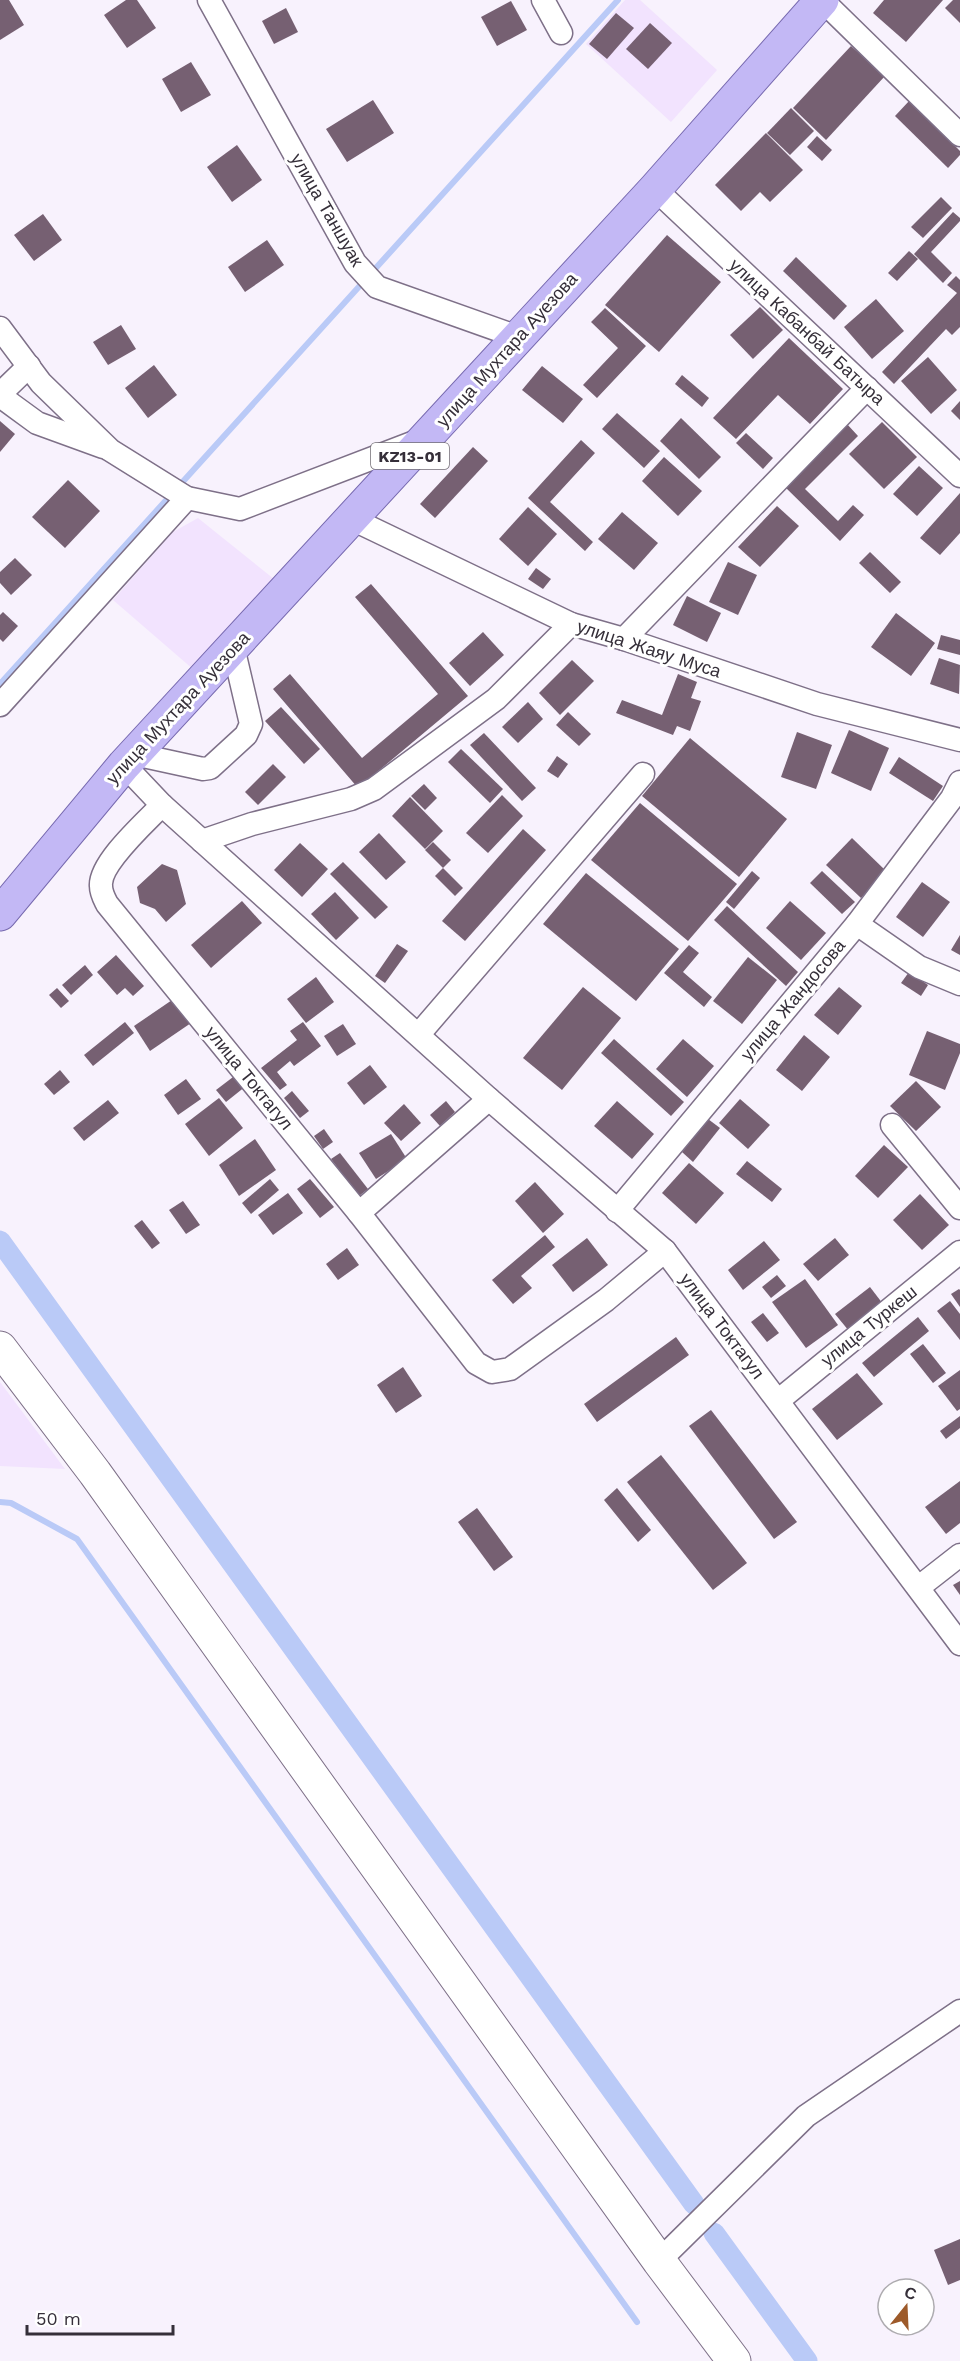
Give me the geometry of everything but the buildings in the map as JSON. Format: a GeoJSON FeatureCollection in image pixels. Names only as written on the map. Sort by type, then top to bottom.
{"type":"FeatureCollection","features":[{"type":"Feature","properties":{"kind":"main road","name":"улица Мухтара Ауезова"},"geometry":{"type":"LineString","coordinates":[[0,914],[129,759],[654,189],[822,0]]}},
{"type":"Feature","properties":{"kind":"main road"},"geometry":{"type":"LineString","coordinates":[[0,1348],[95,1473],[659,2261],[734,2361]]}},
{"type":"Feature","properties":{"kind":"street","name":"улица Таншуак"},"geometry":{"type":"LineString","coordinates":[[209,0],[349,253],[369,278],[518,337]]}},
{"type":"Feature","properties":{"kind":"street"},"geometry":{"type":"LineString","coordinates":[[543,0],[561,33]]}},
{"type":"Feature","properties":{"kind":"street"},"geometry":{"type":"LineString","coordinates":[[822,0],[960,135]]}},
{"type":"Feature","properties":{"kind":"street","name":"улица Кабанбай Батыра"},"geometry":{"type":"LineString","coordinates":[[654,189],[960,476]]}},
{"type":"Feature","properties":{"kind":"street"},"geometry":{"type":"LineString","coordinates":[[0,328],[41,383],[110,450]]}},
{"type":"Feature","properties":{"kind":"street"},"geometry":{"type":"LineString","coordinates":[[28,366],[0,395],[37,423],[110,450],[180,493],[240,509],[427,437]]}},
{"type":"Feature","properties":{"kind":"street"},"geometry":{"type":"LineString","coordinates":[[624,639],[867,387]]}},
{"type":"Feature","properties":{"kind":"street"},"geometry":{"type":"LineString","coordinates":[[0,705],[180,493]]}},
{"type":"Feature","properties":{"kind":"street","name":"улица Жаяу Муса"},"geometry":{"type":"LineString","coordinates":[[352,519],[571,624],[624,639],[817,704],[960,740]]}},
{"type":"Feature","properties":{"kind":"street"},"geometry":{"type":"LineString","coordinates":[[202,841],[252,824],[351,799],[374,789],[496,699],[571,624]]}},
{"type":"Feature","properties":{"kind":"street"},"geometry":{"type":"LineString","coordinates":[[129,759],[210,768],[246,735],[251,724],[233,647]]}},
{"type":"Feature","properties":{"kind":"street","name":"улица Токтагул"},"geometry":{"type":"LineString","coordinates":[[129,759],[162,805],[489,1099],[665,1251],[960,1644]]}},
{"type":"Feature","properties":{"kind":"street"},"geometry":{"type":"LineString","coordinates":[[419,1034],[643,774]]}},
{"type":"Feature","properties":{"kind":"street","name":"улица Жандосова"},"geometry":{"type":"LineString","coordinates":[[617,1210],[857,924],[952,798],[960,782]]}},
{"type":"Feature","properties":{"kind":"street","name":"улица Токтагул"},"geometry":{"type":"LineString","coordinates":[[162,805],[111,861],[100,884],[103,895],[115,913],[359,1213],[476,1363],[492,1372],[510,1369],[606,1300],[665,1251]]}},
{"type":"Feature","properties":{"kind":"street"},"geometry":{"type":"LineString","coordinates":[[857,924],[919,967],[960,984]]}},
{"type":"Feature","properties":{"kind":"street"},"geometry":{"type":"LineString","coordinates":[[359,1213],[489,1099]]}},
{"type":"Feature","properties":{"kind":"street"},"geometry":{"type":"LineString","coordinates":[[892,1125],[960,1208]]}},
{"type":"Feature","properties":{"kind":"street","name":"улица Туркеш"},"geometry":{"type":"LineString","coordinates":[[779,1400],[960,1252]]}},
{"type":"Feature","properties":{"kind":"street"},"geometry":{"type":"LineString","coordinates":[[919,1587],[960,1555]]}},
{"type":"Feature","properties":{"kind":"street"},"geometry":{"type":"LineString","coordinates":[[659,2261],[806,2116],[960,2011]]}},
{"type":"Feature","properties":{"kind":"shaded area"},"geometry":{"type":"Polygon","coordinates":[[[625,0],[640,0],[717,70],[671,122],[586,44],[625,0]]]}},
{"type":"Feature","properties":{"kind":"shaded area"},"geometry":{"type":"Polygon","coordinates":[[[198,518],[274,579],[194,670],[113,600],[173,532],[198,518]]]}},
{"type":"Feature","properties":{"kind":"shaded area"},"geometry":{"type":"Polygon","coordinates":[[[0,1382],[65,1469],[0,1466],[0,1382]]]}},
{"type":"Feature","properties":{"kind":"waterway"},"geometry":{"type":"LineString","coordinates":[[0,684],[618,0]]}},
{"type":"Feature","properties":{"kind":"waterway"},"geometry":{"type":"LineString","coordinates":[[0,1241],[694,2204]]}},
{"type":"Feature","properties":{"kind":"waterway"},"geometry":{"type":"LineString","coordinates":[[0,1502],[11,1503],[77,1539],[637,2322]]}},
{"type":"Feature","properties":{"kind":"waterway"},"geometry":{"type":"LineString","coordinates":[[714,2233],[807,2361]]}}]}
